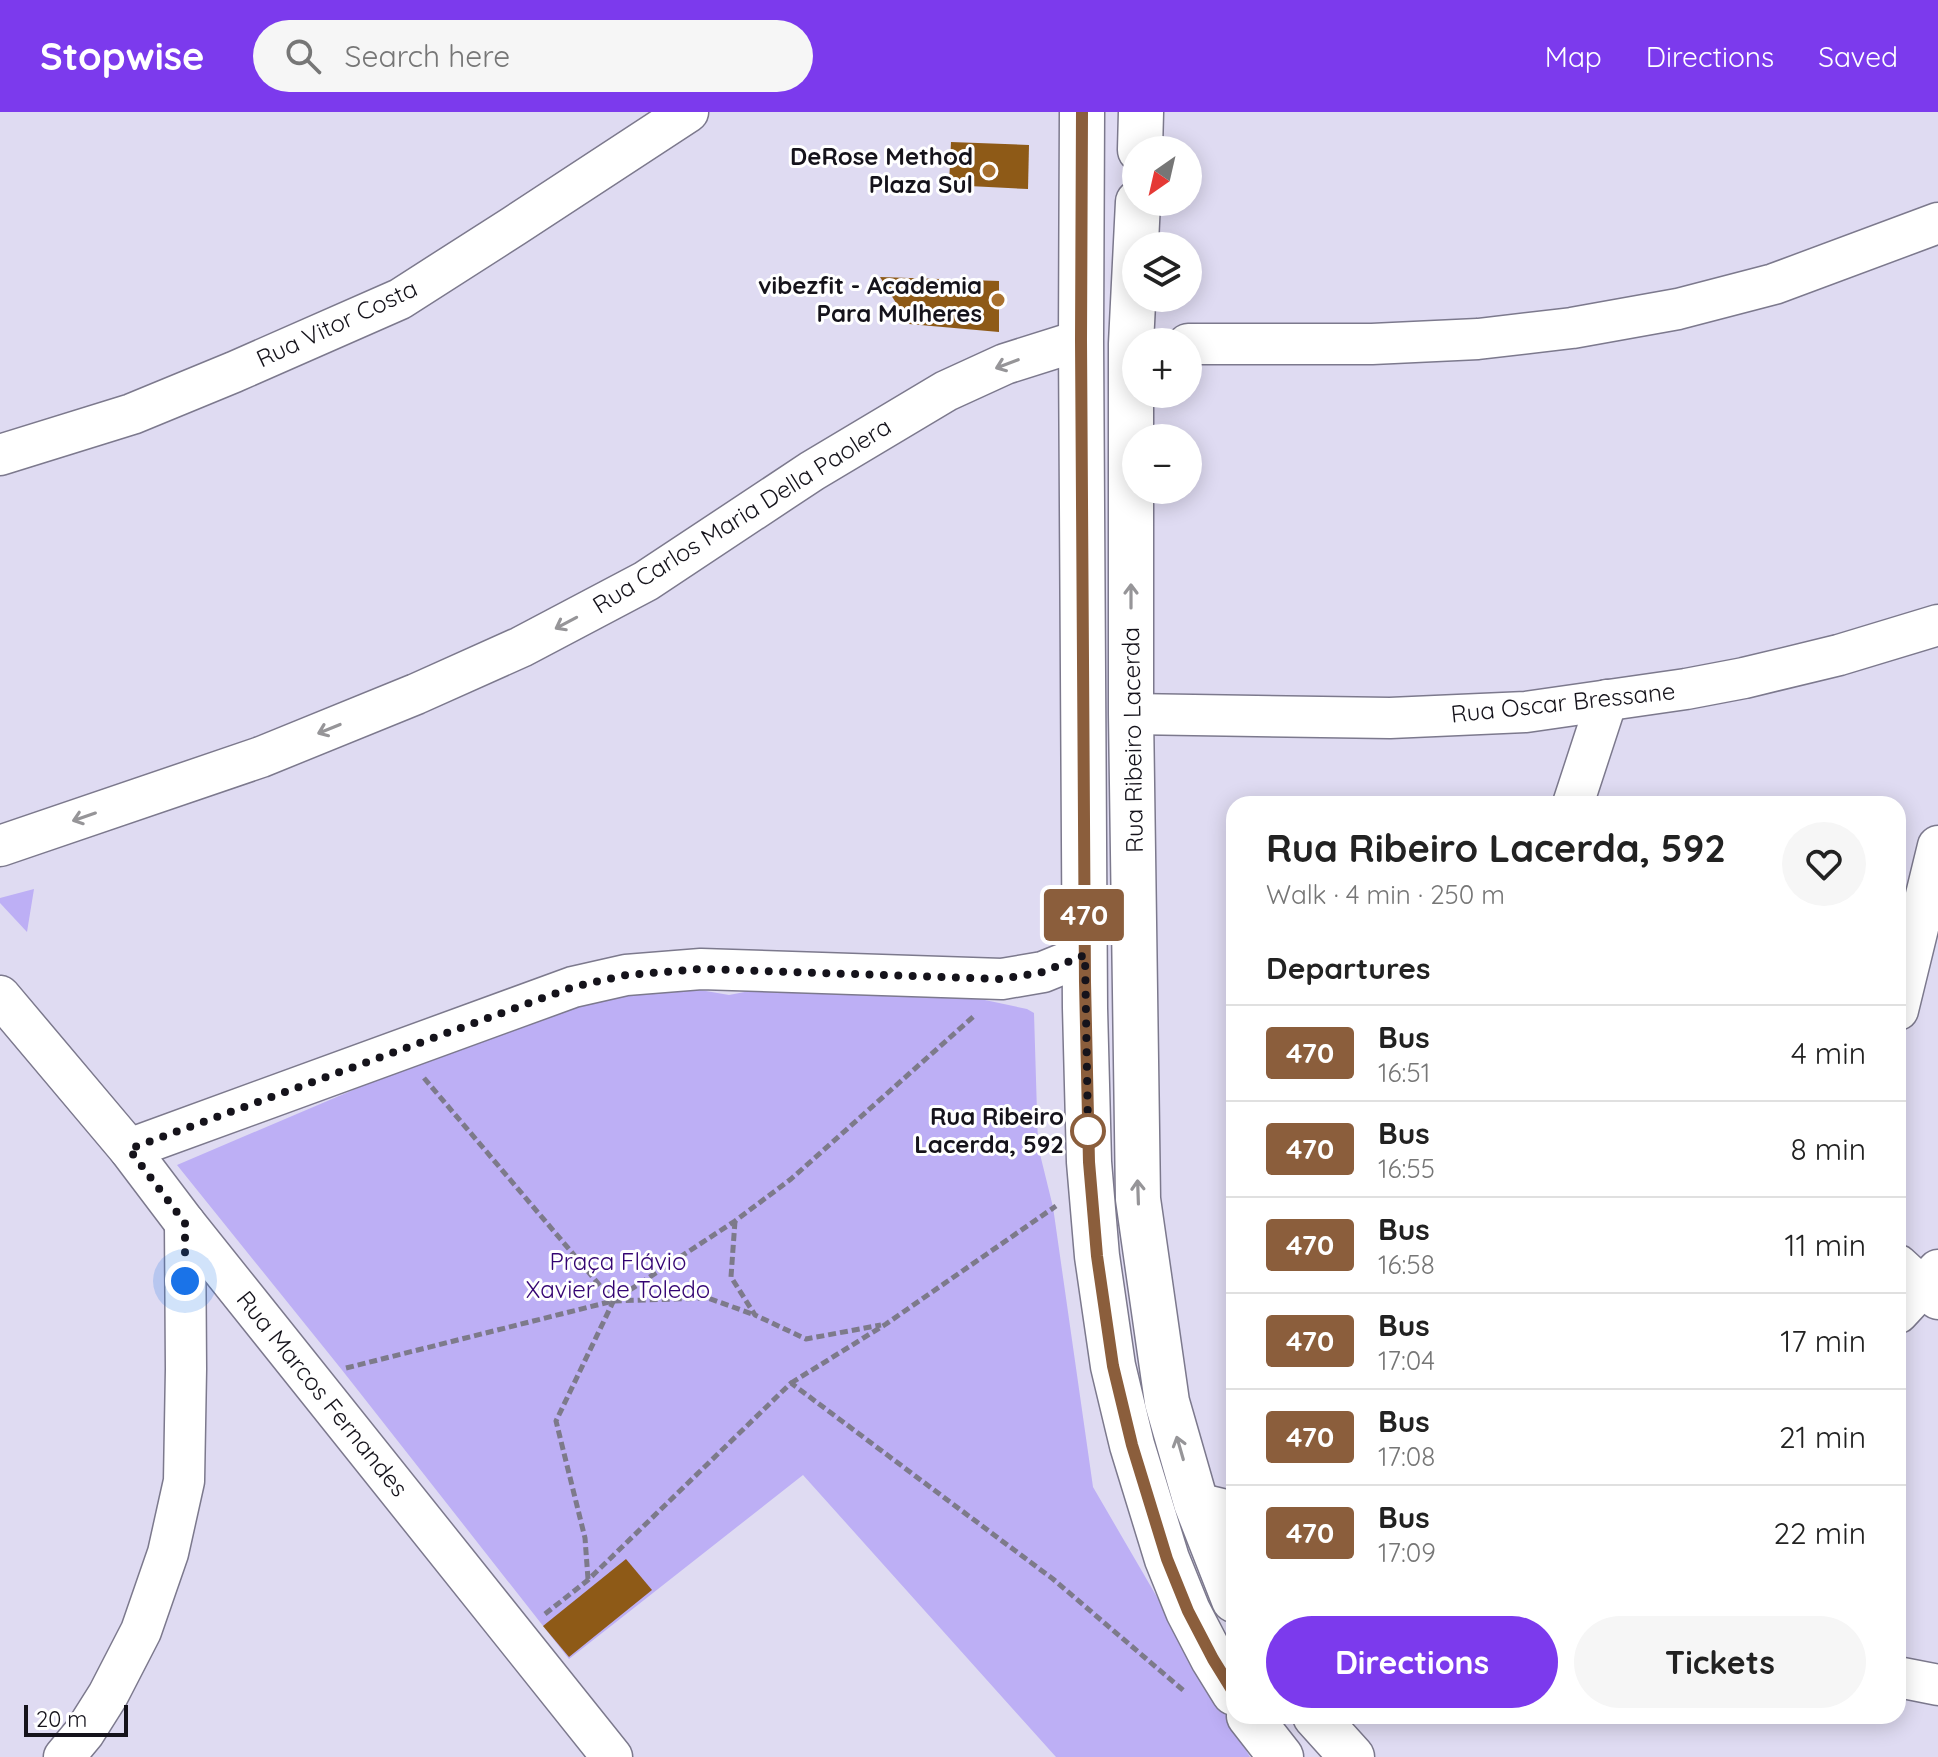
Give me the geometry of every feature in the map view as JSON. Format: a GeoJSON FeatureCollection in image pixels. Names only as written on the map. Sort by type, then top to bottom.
{"type":"FeatureCollection","features":[{"type":"Feature","properties":{"kind":"street","name":"Rua Vitor Costa"},"geometry":{"type":"LineString","coordinates":[[0,455],[132,414],[400,299],[688,112]]}},
{"type":"Feature","properties":{"kind":"street","name":"Rua Ribeiro Lacerda"},"geometry":{"type":"LineString","coordinates":[[1082,112],[1085,955],[1089,1162],[1097,1256],[1113,1366],[1132,1445],[1167,1559],[1188,1611],[1213,1659],[1213,1696]]}},
{"type":"Feature","properties":{"kind":"street"},"geometry":{"type":"LineString","coordinates":[[1140,136],[1141,112]]}},
{"type":"Feature","properties":{"kind":"street","name":"Rua Ribeiro Lacerda"},"geometry":{"type":"LineString","coordinates":[[1134,328],[1138,216]]}},
{"type":"Feature","properties":{"kind":"street"},"geometry":{"type":"LineString","coordinates":[[1202,344],[1372,344],[1478,339],[1572,328],[1678,309],[1774,284],[1938,223]]}},
{"type":"Feature","properties":{"kind":"street","name":"Rua Carlos Maria Della Paolera"},"geometry":{"type":"LineString","coordinates":[[0,846],[261,757],[521,647],[646,581],[812,471],[946,391],[1005,364],[1081,340]]}},
{"type":"Feature","properties":{"kind":"street","name":"Rua Ribeiro Lacerda"},"geometry":{"type":"LineString","coordinates":[[1133,408],[1131,714],[1138,1199],[1167,1402],[1215,1508],[1226,1561]]}},
{"type":"Feature","properties":{"kind":"street","name":"Rua Oscar Bressane"},"geometry":{"type":"LineString","coordinates":[[1131,714],[1390,718],[1526,712],[1744,678],[1839,655],[1938,625]]}},
{"type":"Feature","properties":{"kind":"street"},"geometry":{"type":"LineString","coordinates":[[1576,796],[1607,700]]}},
{"type":"Feature","properties":{"kind":"street"},"geometry":{"type":"LineString","coordinates":[[1906,977],[1938,846]]}},
{"type":"Feature","properties":{"kind":"street"},"geometry":{"type":"LineString","coordinates":[[129,1149],[573,987],[626,975],[701,969],[1002,979],[1043,972],[1085,955]]}},
{"type":"Feature","properties":{"kind":"street","name":"Rua Marcos Fernandes"},"geometry":{"type":"LineString","coordinates":[[0,996],[129,1149],[612,1757]]}},
{"type":"Feature","properties":{"kind":"street"},"geometry":{"type":"LineString","coordinates":[[64,1757],[84,1733],[115,1683],[141,1631],[168,1553],[184,1481],[185,1223]]}},
{"type":"Feature","properties":{"kind":"street"},"geometry":{"type":"LineString","coordinates":[[1906,1679],[1938,1685]]}},
{"type":"Feature","properties":{"kind":"street"},"geometry":{"type":"LineString","coordinates":[[1255,1724],[1281,1757]]}},
{"type":"Feature","properties":{"kind":"street"},"geometry":{"type":"LineString","coordinates":[[1322,1724],[1352,1757]]}},
{"type":"Feature","properties":{"kind":"path"},"geometry":{"type":"LineString","coordinates":[[588,1580],[585,1538],[556,1421],[613,1301],[735,1221],[791,1179],[978,1012]]}},
{"type":"Feature","properties":{"kind":"path"},"geometry":{"type":"LineString","coordinates":[[423,1077],[613,1301]]}},
{"type":"Feature","properties":{"kind":"path"},"geometry":{"type":"LineString","coordinates":[[516,1637],[588,1580],[791,1383],[886,1324],[1053,1207],[1065,1203]]}},
{"type":"Feature","properties":{"kind":"path"},"geometry":{"type":"LineString","coordinates":[[735,1221],[731,1277],[755,1315]]}},
{"type":"Feature","properties":{"kind":"path"},"geometry":{"type":"LineString","coordinates":[[342,1370],[613,1301],[708,1298],[755,1315],[806,1339],[886,1324]]}},
{"type":"Feature","properties":{"kind":"path"},"geometry":{"type":"LineString","coordinates":[[791,1383],[1213,1696]]}},
{"type":"Feature","properties":{"kind":"green space"},"geometry":{"type":"Polygon","coordinates":[[[34,889],[27,932],[0,903],[0,898],[34,889]]]}},
{"type":"Feature","properties":{"kind":"green space","name":"Praça Flávio Xavier de Toledo"},"geometry":{"type":"Polygon","coordinates":[[[801,981],[914,985],[1034,1013],[1038,1146],[1053,1207],[1093,1487],[1226,1716],[1226,1724],[1231,1724],[1250,1757],[1056,1757],[803,1475],[569,1659],[177,1165],[591,993],[671,985],[729,995],[801,981]]]}},
{"type":"Feature","properties":{"kind":"building","name":"DeRose Method Plaza Sul"},"geometry":{"type":"Polygon","coordinates":[[[951,142],[1029,145],[1028,189],[949,185],[951,142]]]}},
{"type":"Feature","properties":{"kind":"building"},"geometry":{"type":"Polygon","coordinates":[[[880,277],[999,281],[999,332],[909,324],[880,277]]]}},
{"type":"Feature","properties":{"kind":"building"},"geometry":{"type":"Polygon","coordinates":[[[626,1559],[652,1590],[569,1657],[543,1626],[626,1559]]]}},
{"type":"Feature","properties":{"kind":"bus line","name":"470"},"geometry":{"type":"LineString","coordinates":[[1082,112],[1085,982],[1089,1162],[1097,1256],[1113,1366],[1132,1445],[1167,1559],[1188,1611],[1226,1680]]}},
{"type":"Feature","properties":{"kind":"place","name":"DeRose Method Plaza Sul"},"geometry":{"type":"Point","coordinates":[989,171]}},
{"type":"Feature","properties":{"kind":"place","name":"vibezfit - Academia Para Mulheres"},"geometry":{"type":"Point","coordinates":[998,300]}},
{"type":"Feature","properties":{"kind":"place","name":"Rua Ribeiro Lacerda, 592"},"geometry":{"type":"Point","coordinates":[1088,1131]}},
{"type":"Feature","properties":{"kind":"route"},"geometry":{"type":"LineString","coordinates":[[185,1281],[185,1223],[129,1149],[573,987],[626,975],[701,969],[1002,979],[1043,972],[1085,955],[1088,1131]]}}]}
